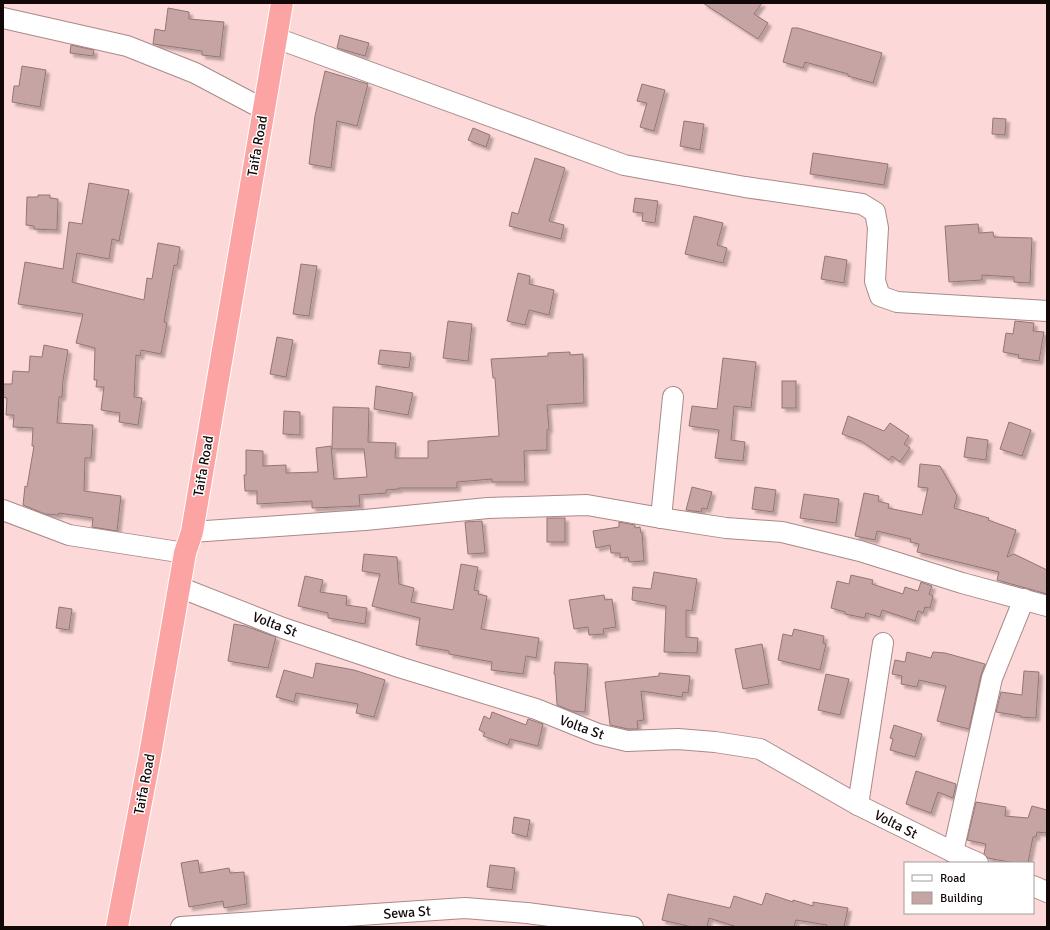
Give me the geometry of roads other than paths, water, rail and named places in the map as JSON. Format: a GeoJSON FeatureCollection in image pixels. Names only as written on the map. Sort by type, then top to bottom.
{"type":"FeatureCollection","features":[{"type":"Feature","properties":{"kind":"highway","name":"Taifa Road"},"geometry":{"type":"LineString","coordinates":[[117,927],[150,755],[179,587],[192,532],[282,3]]}},
{"type":"Feature","properties":{"kind":"street"},"geometry":{"type":"LineString","coordinates":[[3,18],[127,46],[195,73],[264,109]]}},
{"type":"Feature","properties":{"kind":"street"},"geometry":{"type":"LineString","coordinates":[[276,38],[624,165],[745,187],[862,204],[875,212],[878,228],[875,280],[880,296],[897,302],[1047,311]]}},
{"type":"Feature","properties":{"kind":"street"},"geometry":{"type":"LineString","coordinates":[[661,518],[673,396]]}},
{"type":"Feature","properties":{"kind":"street"},"geometry":{"type":"LineString","coordinates":[[192,532],[365,520],[488,508],[587,505],[726,528],[782,532],[860,551],[962,583],[1047,606]]}},
{"type":"Feature","properties":{"kind":"street"},"geometry":{"type":"LineString","coordinates":[[3,510],[69,535],[186,553]]}},
{"type":"Feature","properties":{"kind":"street","name":"Volta St"},"geometry":{"type":"LineString","coordinates":[[179,587],[283,628],[402,668],[536,709],[598,734],[627,741],[678,739],[715,742],[760,749],[858,805],[976,862]]}},
{"type":"Feature","properties":{"kind":"street"},"geometry":{"type":"LineString","coordinates":[[953,852],[992,678],[1024,599]]}},
{"type":"Feature","properties":{"kind":"street"},"geometry":{"type":"LineString","coordinates":[[858,805],[883,643]]}},
{"type":"Feature","properties":{"kind":"street"},"geometry":{"type":"LineString","coordinates":[[1034,886],[1047,892]]}},
{"type":"Feature","properties":{"kind":"street","name":"Sewa St"},"geometry":{"type":"LineString","coordinates":[[181,927],[465,908],[527,913],[633,927]]}}]}
